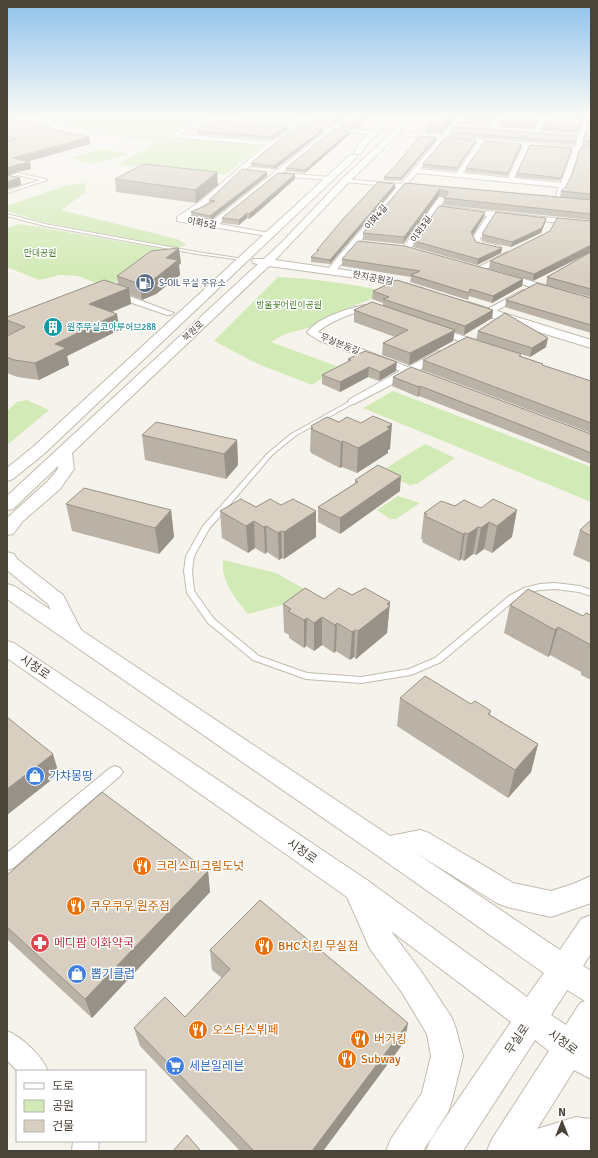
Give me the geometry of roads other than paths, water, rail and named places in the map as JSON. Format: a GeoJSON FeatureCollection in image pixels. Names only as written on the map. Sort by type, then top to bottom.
{"type":"FeatureCollection","features":[{"type":"Feature","properties":{"kind":"street","name":"이화5길"},"geometry":{"type":"LineString","coordinates":[[246,170],[204,204],[180,219],[270,235]]}},
{"type":"Feature","properties":{"kind":"street"},"geometry":{"type":"LineString","coordinates":[[212,225],[281,170]]}},
{"type":"Feature","properties":{"kind":"street","name":"북원로"},"geometry":{"type":"LineString","coordinates":[[7,476],[39,450],[339,170]]}},
{"type":"Feature","properties":{"kind":"street","name":"북원로"},"geometry":{"type":"LineString","coordinates":[[7,505],[287,244],[357,170]]}},
{"type":"Feature","properties":{"kind":"street"},"geometry":{"type":"LineString","coordinates":[[458,176],[462,170]]}},
{"type":"Feature","properties":{"kind":"street"},"geometry":{"type":"LineString","coordinates":[[510,180],[515,170]]}},
{"type":"Feature","properties":{"kind":"street"},"geometry":{"type":"LineString","coordinates":[[557,200],[570,170]]}},
{"type":"Feature","properties":{"kind":"street"},"geometry":{"type":"LineString","coordinates":[[415,171],[564,185]]}},
{"type":"Feature","properties":{"kind":"street","name":"이화4길"},"geometry":{"type":"LineString","coordinates":[[331,271],[358,243],[415,171]]}},
{"type":"Feature","properties":{"kind":"street"},"geometry":{"type":"LineString","coordinates":[[262,172],[433,188]]}},
{"type":"Feature","properties":{"kind":"street","name":"이화3길"},"geometry":{"type":"LineString","coordinates":[[406,250],[448,190]]}},
{"type":"Feature","properties":{"kind":"street","name":"이화3길"},"geometry":{"type":"LineString","coordinates":[[436,208],[591,224]]}},
{"type":"Feature","properties":{"kind":"street"},"geometry":{"type":"LineString","coordinates":[[492,214],[476,239],[479,244],[513,252],[476,268],[591,302]]}},
{"type":"Feature","properties":{"kind":"street"},"geometry":{"type":"LineString","coordinates":[[547,230],[552,220]]}},
{"type":"Feature","properties":{"kind":"street","name":"한지공원길"},"geometry":{"type":"LineString","coordinates":[[242,259],[365,276],[401,284],[429,293]]}},
{"type":"Feature","properties":{"kind":"street"},"geometry":{"type":"LineString","coordinates":[[487,312],[550,278]]}},
{"type":"Feature","properties":{"kind":"street"},"geometry":{"type":"LineString","coordinates":[[110,292],[170,312]]}},
{"type":"Feature","properties":{"kind":"street"},"geometry":{"type":"LineString","coordinates":[[458,303],[591,344]]}},
{"type":"Feature","properties":{"kind":"street","name":"무실본동길"},"geometry":{"type":"LineString","coordinates":[[386,313],[366,307],[358,309],[314,329],[312,333],[438,382]]}},
{"type":"Feature","properties":{"kind":"street"},"geometry":{"type":"LineString","coordinates":[[492,324],[503,317]]}},
{"type":"Feature","properties":{"kind":"street"},"geometry":{"type":"LineString","coordinates":[[422,325],[488,348]]}},
{"type":"Feature","properties":{"kind":"street"},"geometry":{"type":"LineString","coordinates":[[354,401],[479,332]]}},
{"type":"Feature","properties":{"kind":"street"},"geometry":{"type":"LineString","coordinates":[[7,462],[10,459],[39,450]]}},
{"type":"Feature","properties":{"kind":"street"},"geometry":{"type":"LineString","coordinates":[[7,530],[17,517],[54,485],[66,469],[64,452]]}},
{"type":"Feature","properties":{"kind":"street"},"geometry":{"type":"LineString","coordinates":[[7,558],[10,563],[56,600],[73,635]]}},
{"type":"Feature","properties":{"kind":"street"},"geometry":{"type":"LineString","coordinates":[[7,590],[387,848],[591,989]]}},
{"type":"Feature","properties":{"kind":"street","name":"시청로"},"geometry":{"type":"LineString","coordinates":[[7,648],[30,662],[357,889],[581,1055]]}},
{"type":"Feature","properties":{"kind":"street"},"geometry":{"type":"LineString","coordinates":[[7,656],[30,662]]}},
{"type":"Feature","properties":{"kind":"street"},"geometry":{"type":"LineString","coordinates":[[7,863],[115,772]]}},
{"type":"Feature","properties":{"kind":"street"},"geometry":{"type":"LineString","coordinates":[[387,848],[420,841],[507,894],[551,904],[581,894],[591,888]]}},
{"type":"Feature","properties":{"kind":"street"},"geometry":{"type":"LineString","coordinates":[[357,889],[380,939],[413,984],[441,1029],[447,1056],[436,1100],[403,1151]]}},
{"type":"Feature","properties":{"kind":"street","name":"무실로"},"geometry":{"type":"LineString","coordinates":[[443,1151],[591,928]]}},
{"type":"Feature","properties":{"kind":"street"},"geometry":{"type":"LineString","coordinates":[[504,1151],[581,1055],[591,1014]]}},
{"type":"Feature","properties":{"kind":"street"},"geometry":{"type":"LineString","coordinates":[[7,1043],[34,1070]]}},
{"type":"Feature","properties":{"kind":"street"},"geometry":{"type":"LineString","coordinates":[[530,1151],[536,1146],[576,1134],[591,1136]]}},
{"type":"Feature","properties":{"kind":"lane"},"geometry":{"type":"LineString","coordinates":[[7,192],[45,180],[8,172]]}},
{"type":"Feature","properties":{"kind":"lane"},"geometry":{"type":"LineString","coordinates":[[7,178],[18,174]]}},
{"type":"Feature","properties":{"kind":"lane"},"geometry":{"type":"LineString","coordinates":[[7,215],[45,225],[197,253],[242,259]]}},
{"type":"Feature","properties":{"kind":"lane"},"geometry":{"type":"LineString","coordinates":[[354,401],[292,435],[270,454],[206,528],[190,556],[188,571],[190,591],[211,621],[256,658],[306,676],[361,680],[411,672],[438,660],[512,598],[527,590],[555,586],[580,589],[591,593]]}},
{"type":"Feature","properties":{"kind":"place","name":"S-OIL 무실 주유소"},"geometry":{"type":"Point","coordinates":[145,283]}},
{"type":"Feature","properties":{"kind":"place","name":"원주무실코아루허브288"},"geometry":{"type":"Point","coordinates":[53,327]}},
{"type":"Feature","properties":{"kind":"place","name":"가챠몽땅"},"geometry":{"type":"Point","coordinates":[35,776]}},
{"type":"Feature","properties":{"kind":"place","name":"크리스피크림도넛"},"geometry":{"type":"Point","coordinates":[142,866]}},
{"type":"Feature","properties":{"kind":"place","name":"쿠우쿠우 원주점"},"geometry":{"type":"Point","coordinates":[76,906]}},
{"type":"Feature","properties":{"kind":"place","name":"메디팜 이화약국"},"geometry":{"type":"Point","coordinates":[40,943]}},
{"type":"Feature","properties":{"kind":"place","name":"BHC치킨 무실점"},"geometry":{"type":"Point","coordinates":[264,946]}},
{"type":"Feature","properties":{"kind":"place","name":"뽑기클럽"},"geometry":{"type":"Point","coordinates":[77,974]}},
{"type":"Feature","properties":{"kind":"place","name":"오스타스뷔페"},"geometry":{"type":"Point","coordinates":[198,1030]}},
{"type":"Feature","properties":{"kind":"place","name":"버거킹"},"geometry":{"type":"Point","coordinates":[360,1039]}},
{"type":"Feature","properties":{"kind":"place","name":"Subway"},"geometry":{"type":"Point","coordinates":[347,1059]}},
{"type":"Feature","properties":{"kind":"place","name":"세븐일레븐"},"geometry":{"type":"Point","coordinates":[175,1066]}},
{"type":"Feature","properties":{"kind":"park label","name":"만대공원"},"geometry":{"type":"Point","coordinates":[40,253]}},
{"type":"Feature","properties":{"kind":"park label","name":"방울꽃어린이공원"},"geometry":{"type":"Point","coordinates":[289,305]}}]}
